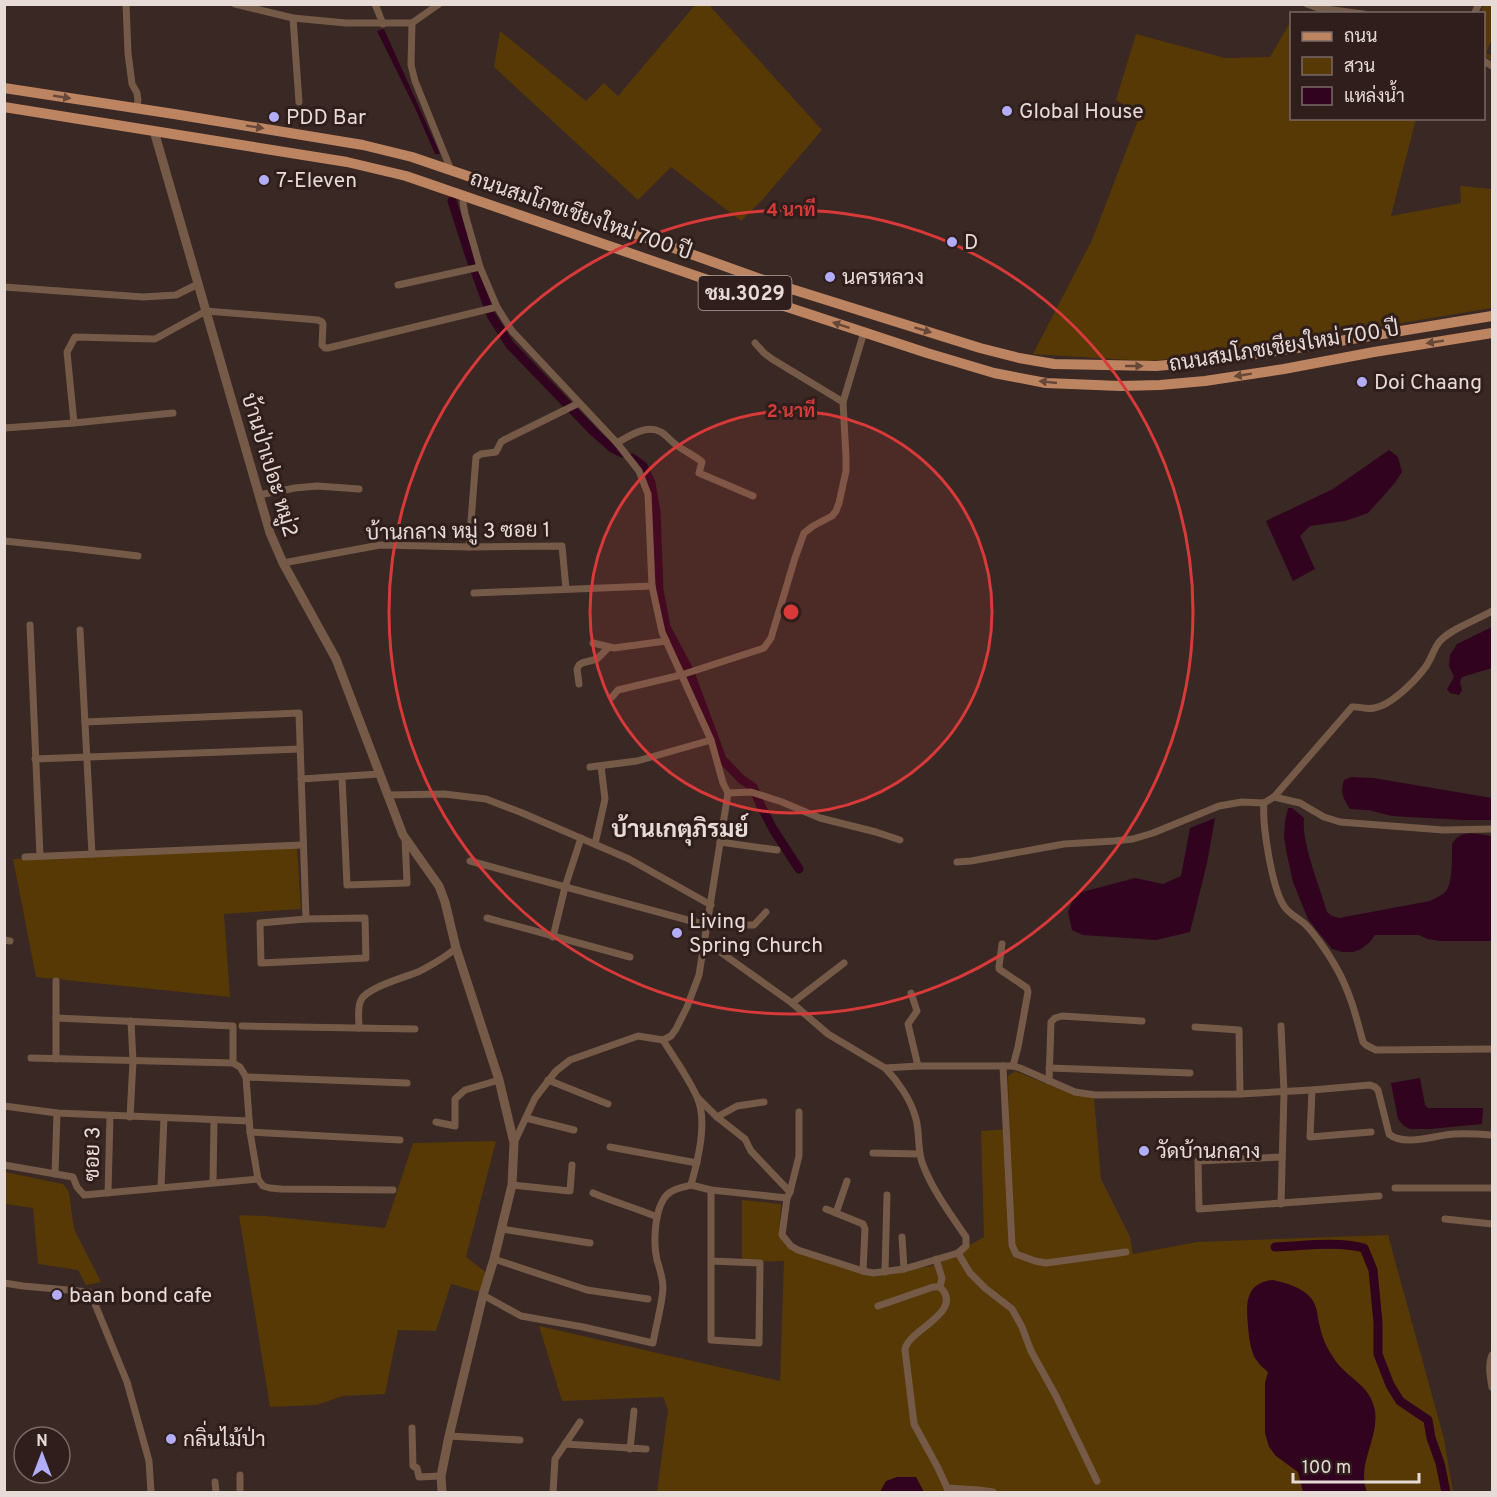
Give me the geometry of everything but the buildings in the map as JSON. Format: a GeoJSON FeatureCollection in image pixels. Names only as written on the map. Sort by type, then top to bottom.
{"type":"FeatureCollection","features":[{"type":"Feature","properties":{"kind":"main road","name":"ถนนสมโภชเชียงใหม่ 700 ปี"},"geometry":{"type":"LineString","coordinates":[[4,88],[363,145],[412,157],[769,282],[980,348],[1054,364],[1156,366],[1201,362],[1492,316]]}},
{"type":"Feature","properties":{"kind":"main road","name":"ถนนสมโภชเชียงใหม่ 700 ปี"},"geometry":{"type":"LineString","coordinates":[[4,107],[347,162],[406,176],[927,353],[994,373],[1046,383],[1120,386],[1205,381],[1492,333]]}},
{"type":"Feature","properties":{"kind":"street"},"geometry":{"type":"LineString","coordinates":[[126,4],[128,53],[132,84],[137,93],[136,108]]}},
{"type":"Feature","properties":{"kind":"street"},"geometry":{"type":"LineString","coordinates":[[235,4],[292,18],[383,24],[412,23],[439,4]]}},
{"type":"Feature","properties":{"kind":"street"},"geometry":{"type":"LineString","coordinates":[[375,4],[383,24]]}},
{"type":"Feature","properties":{"kind":"street"},"geometry":{"type":"LineString","coordinates":[[1307,4],[1318,8],[1348,12]]}},
{"type":"Feature","properties":{"kind":"street"},"geometry":{"type":"LineString","coordinates":[[292,18],[298,102]]}},
{"type":"Feature","properties":{"kind":"street"},"geometry":{"type":"LineString","coordinates":[[412,23],[411,65],[415,81],[451,170]]}},
{"type":"Feature","properties":{"kind":"street","name":"บ้านป่าเปอะ หมู่2"},"geometry":{"type":"LineString","coordinates":[[154,131],[270,533],[283,563],[336,659],[405,838],[439,886],[456,948],[499,1080],[514,1143],[512,1185],[449,1436],[441,1476],[442,1492]]}},
{"type":"Feature","properties":{"kind":"street"},"geometry":{"type":"LineString","coordinates":[[464,195],[465,214],[480,267],[497,308],[512,330],[617,443],[639,471],[648,494],[652,586],[662,632],[711,740],[728,793],[699,975],[676,1029],[671,1036],[663,1040],[638,1036],[570,1060],[556,1071],[535,1098],[514,1143]]}},
{"type":"Feature","properties":{"kind":"street"},"geometry":{"type":"LineString","coordinates":[[398,285],[480,267]]}},
{"type":"Feature","properties":{"kind":"street"},"geometry":{"type":"LineString","coordinates":[[4,287],[143,297],[176,295],[198,284]]}},
{"type":"Feature","properties":{"kind":"street"},"geometry":{"type":"LineString","coordinates":[[74,423],[67,352],[75,337],[155,339],[206,311],[318,320],[323,324],[322,345],[328,348],[497,308]]}},
{"type":"Feature","properties":{"kind":"street"},"geometry":{"type":"LineString","coordinates":[[612,697],[618,690],[699,670],[764,648],[771,638],[804,533],[813,525],[832,516],[839,503],[846,471],[843,402],[864,332]]}},
{"type":"Feature","properties":{"kind":"street"},"geometry":{"type":"LineString","coordinates":[[755,343],[772,359],[843,402]]}},
{"type":"Feature","properties":{"kind":"street"},"geometry":{"type":"LineString","coordinates":[[469,547],[477,457],[481,453],[496,452],[504,440],[579,404]]}},
{"type":"Feature","properties":{"kind":"street"},"geometry":{"type":"LineString","coordinates":[[4,428],[173,413]]}},
{"type":"Feature","properties":{"kind":"street"},"geometry":{"type":"LineString","coordinates":[[617,443],[642,430],[661,432],[674,444],[702,462],[699,473],[753,496]]}},
{"type":"Feature","properties":{"kind":"street"},"geometry":{"type":"LineString","coordinates":[[259,495],[317,486],[359,489]]}},
{"type":"Feature","properties":{"kind":"street"},"geometry":{"type":"LineString","coordinates":[[4,541],[138,556]]}},
{"type":"Feature","properties":{"kind":"street","name":"บ้านกลาง หมู่ 3 ซอย 1"},"geometry":{"type":"LineString","coordinates":[[283,563],[380,545],[562,546],[566,590]]}},
{"type":"Feature","properties":{"kind":"street"},"geometry":{"type":"LineString","coordinates":[[474,593],[652,586]]}},
{"type":"Feature","properties":{"kind":"street"},"geometry":{"type":"LineString","coordinates":[[957,862],[1064,844],[1133,839],[1219,806],[1242,802],[1264,803],[1274,797],[1352,707],[1376,708],[1396,697],[1425,668],[1440,641],[1455,630],[1492,611]]}},
{"type":"Feature","properties":{"kind":"street"},"geometry":{"type":"LineString","coordinates":[[30,625],[40,856]]}},
{"type":"Feature","properties":{"kind":"street"},"geometry":{"type":"LineString","coordinates":[[80,630],[92,854]]}},
{"type":"Feature","properties":{"kind":"street"},"geometry":{"type":"LineString","coordinates":[[593,643],[609,648],[620,648],[666,641]]}},
{"type":"Feature","properties":{"kind":"street"},"geometry":{"type":"LineString","coordinates":[[579,684],[577,669],[579,665],[597,660],[609,648]]}},
{"type":"Feature","properties":{"kind":"street"},"geometry":{"type":"LineString","coordinates":[[85,722],[299,713],[306,919]]}},
{"type":"Feature","properties":{"kind":"street"},"geometry":{"type":"LineString","coordinates":[[590,767],[637,761],[711,740]]}},
{"type":"Feature","properties":{"kind":"street"},"geometry":{"type":"LineString","coordinates":[[35,759],[300,749]]}},
{"type":"Feature","properties":{"kind":"street"},"geometry":{"type":"LineString","coordinates":[[595,844],[605,800],[601,766]]}},
{"type":"Feature","properties":{"kind":"street"},"geometry":{"type":"LineString","coordinates":[[301,779],[379,774]]}},
{"type":"Feature","properties":{"kind":"street"},"geometry":{"type":"LineString","coordinates":[[342,777],[347,885],[407,883],[405,838]]}},
{"type":"Feature","properties":{"kind":"street"},"geometry":{"type":"LineString","coordinates":[[728,793],[751,792],[820,818],[900,840]]}},
{"type":"Feature","properties":{"kind":"street"},"geometry":{"type":"LineString","coordinates":[[389,795],[444,794],[486,799],[629,859],[711,904]]}},
{"type":"Feature","properties":{"kind":"street"},"geometry":{"type":"LineString","coordinates":[[1274,797],[1300,803],[1324,817],[1340,822],[1443,830],[1492,829]]}},
{"type":"Feature","properties":{"kind":"street"},"geometry":{"type":"LineString","coordinates":[[1264,803],[1266,838],[1280,898],[1285,908],[1305,925],[1336,967],[1348,989],[1363,1042],[1376,1050],[1492,1048]]}},
{"type":"Feature","properties":{"kind":"street"},"geometry":{"type":"LineString","coordinates":[[553,937],[580,838]]}},
{"type":"Feature","properties":{"kind":"street"},"geometry":{"type":"LineString","coordinates":[[720,842],[777,850]]}},
{"type":"Feature","properties":{"kind":"street"},"geometry":{"type":"LineString","coordinates":[[25,857],[303,845]]}},
{"type":"Feature","properties":{"kind":"street"},"geometry":{"type":"LineString","coordinates":[[470,861],[707,925],[754,925],[766,912]]}},
{"type":"Feature","properties":{"kind":"street"},"geometry":{"type":"LineString","coordinates":[[365,918],[366,958],[261,963],[260,923],[306,919],[365,918]]}},
{"type":"Feature","properties":{"kind":"street"},"geometry":{"type":"LineString","coordinates":[[487,918],[630,957]]}},
{"type":"Feature","properties":{"kind":"street"},"geometry":{"type":"LineString","coordinates":[[1002,944],[999,969],[1027,988],[1029,992],[1013,1066]]}},
{"type":"Feature","properties":{"kind":"street"},"geometry":{"type":"LineString","coordinates":[[705,945],[716,949],[792,1003],[828,1034],[885,1068],[893,1077],[916,1119],[922,1165],[966,1237],[966,1246],[958,1253],[904,1269],[873,1273],[791,1246],[782,1235],[788,1195],[799,1155],[799,1112]]}},
{"type":"Feature","properties":{"kind":"street"},"geometry":{"type":"LineString","coordinates":[[359,1028],[360,1001],[363,997],[390,982],[445,958],[456,948]]}},
{"type":"Feature","properties":{"kind":"street"},"geometry":{"type":"LineString","coordinates":[[792,1003],[844,963]]}},
{"type":"Feature","properties":{"kind":"street"},"geometry":{"type":"LineString","coordinates":[[56,981],[56,1059]]}},
{"type":"Feature","properties":{"kind":"street"},"geometry":{"type":"LineString","coordinates":[[911,993],[917,1011],[908,1024],[918,1066]]}},
{"type":"Feature","properties":{"kind":"street"},"geometry":{"type":"LineString","coordinates":[[1049,1081],[1051,1022],[1055,1018],[1062,1016],[1142,1021]]}},
{"type":"Feature","properties":{"kind":"street"},"geometry":{"type":"LineString","coordinates":[[56,1018],[233,1026],[233,1063]]}},
{"type":"Feature","properties":{"kind":"street"},"geometry":{"type":"LineString","coordinates":[[130,1117],[133,1061],[131,1021]]}},
{"type":"Feature","properties":{"kind":"street"},"geometry":{"type":"LineString","coordinates":[[242,1026],[416,1029]]}},
{"type":"Feature","properties":{"kind":"street"},"geometry":{"type":"LineString","coordinates":[[1281,1026],[1284,1092],[1281,1204]]}},
{"type":"Feature","properties":{"kind":"street"},"geometry":{"type":"LineString","coordinates":[[1195,1027],[1239,1030],[1240,1094]]}},
{"type":"Feature","properties":{"kind":"street"},"geometry":{"type":"LineString","coordinates":[[663,1040],[698,1098],[717,1117],[745,1139],[751,1151],[788,1195]]}},
{"type":"Feature","properties":{"kind":"street"},"geometry":{"type":"LineString","coordinates":[[31,1058],[233,1063],[240,1067],[246,1077],[250,1132],[258,1179],[263,1186],[393,1190]]}},
{"type":"Feature","properties":{"kind":"street"},"geometry":{"type":"LineString","coordinates":[[1003,1066],[1012,1245],[1016,1254],[1046,1263],[1126,1252]]}},
{"type":"Feature","properties":{"kind":"street"},"geometry":{"type":"LineString","coordinates":[[885,1068],[1013,1066],[1075,1092],[1095,1095],[1240,1094],[1370,1085],[1378,1090],[1389,1134],[1394,1138],[1403,1140],[1454,1134],[1492,1135]]}},
{"type":"Feature","properties":{"kind":"street"},"geometry":{"type":"LineString","coordinates":[[1049,1068],[1190,1073]]}},
{"type":"Feature","properties":{"kind":"street"},"geometry":{"type":"LineString","coordinates":[[246,1077],[408,1083]]}},
{"type":"Feature","properties":{"kind":"street"},"geometry":{"type":"LineString","coordinates":[[436,1122],[455,1126],[455,1099],[465,1090],[499,1080]]}},
{"type":"Feature","properties":{"kind":"street"},"geometry":{"type":"LineString","coordinates":[[548,1080],[609,1104]]}},
{"type":"Feature","properties":{"kind":"street"},"geometry":{"type":"LineString","coordinates":[[1312,1090],[1310,1137],[1371,1132]]}},
{"type":"Feature","properties":{"kind":"street"},"geometry":{"type":"LineString","coordinates":[[691,1185],[697,1163],[702,1117],[698,1098]]}},
{"type":"Feature","properties":{"kind":"street"},"geometry":{"type":"LineString","coordinates":[[717,1117],[737,1106],[764,1102]]}},
{"type":"Feature","properties":{"kind":"street"},"geometry":{"type":"LineString","coordinates":[[4,1106],[57,1113],[249,1121]]}},
{"type":"Feature","properties":{"kind":"street"},"geometry":{"type":"LineString","coordinates":[[55,1174],[57,1113]]}},
{"type":"Feature","properties":{"kind":"street","name":"ซอย 3"},"geometry":{"type":"LineString","coordinates":[[108,1193],[110,1116]]}},
{"type":"Feature","properties":{"kind":"street"},"geometry":{"type":"LineString","coordinates":[[161,1187],[164,1118]]}},
{"type":"Feature","properties":{"kind":"street"},"geometry":{"type":"LineString","coordinates":[[526,1118],[574,1130]]}},
{"type":"Feature","properties":{"kind":"street"},"geometry":{"type":"LineString","coordinates":[[213,1182],[214,1120]]}},
{"type":"Feature","properties":{"kind":"street"},"geometry":{"type":"LineString","coordinates":[[250,1132],[400,1140]]}},
{"type":"Feature","properties":{"kind":"street"},"geometry":{"type":"LineString","coordinates":[[610,1147],[697,1163]]}},
{"type":"Feature","properties":{"kind":"street"},"geometry":{"type":"LineString","coordinates":[[873,1153],[920,1154]]}},
{"type":"Feature","properties":{"kind":"street"},"geometry":{"type":"LineString","coordinates":[[1282,1157],[1198,1161],[1199,1209],[1379,1196]]}},
{"type":"Feature","properties":{"kind":"street"},"geometry":{"type":"LineString","coordinates":[[4,1165],[73,1177],[77,1187],[84,1195],[258,1179]]}},
{"type":"Feature","properties":{"kind":"street"},"geometry":{"type":"LineString","coordinates":[[512,1185],[570,1191],[572,1165]]}},
{"type":"Feature","properties":{"kind":"street"},"geometry":{"type":"LineString","coordinates":[[836,1213],[847,1180]]}},
{"type":"Feature","properties":{"kind":"street"},"geometry":{"type":"LineString","coordinates":[[483,1295],[521,1316],[653,1343],[663,1289],[662,1272],[655,1244],[655,1229],[661,1205],[669,1192],[691,1185],[711,1190],[788,1195]]}},
{"type":"Feature","properties":{"kind":"street"},"geometry":{"type":"LineString","coordinates":[[1395,1188],[1492,1188]]}},
{"type":"Feature","properties":{"kind":"street"},"geometry":{"type":"LineString","coordinates":[[711,1190],[711,1261],[711,1340],[759,1343],[760,1263],[711,1261]]}},
{"type":"Feature","properties":{"kind":"street"},"geometry":{"type":"LineString","coordinates":[[593,1193],[657,1217]]}},
{"type":"Feature","properties":{"kind":"street"},"geometry":{"type":"LineString","coordinates":[[885,1272],[887,1195]]}},
{"type":"Feature","properties":{"kind":"street"},"geometry":{"type":"LineString","coordinates":[[825,1209],[863,1224],[865,1229],[863,1271]]}},
{"type":"Feature","properties":{"kind":"street"},"geometry":{"type":"LineString","coordinates":[[1445,1219],[1492,1224]]}},
{"type":"Feature","properties":{"kind":"street"},"geometry":{"type":"LineString","coordinates":[[502,1229],[590,1243]]}},
{"type":"Feature","properties":{"kind":"street"},"geometry":{"type":"LineString","coordinates":[[902,1237],[904,1269]]}},
{"type":"Feature","properties":{"kind":"street"},"geometry":{"type":"LineString","coordinates":[[958,1253],[970,1273],[1012,1309],[1022,1327],[1031,1352],[1056,1396],[1097,1481]]}},
{"type":"Feature","properties":{"kind":"street"},"geometry":{"type":"LineString","coordinates":[[494,1259],[587,1290],[648,1299]]}},
{"type":"Feature","properties":{"kind":"street"},"geometry":{"type":"LineString","coordinates":[[936,1259],[942,1278],[940,1287]]}},
{"type":"Feature","properties":{"kind":"street"},"geometry":{"type":"LineString","coordinates":[[4,1283],[90,1292],[127,1382],[149,1461],[151,1492]]}},
{"type":"Feature","properties":{"kind":"street"},"geometry":{"type":"LineString","coordinates":[[878,1306],[933,1287],[940,1287]]}},
{"type":"Feature","properties":{"kind":"street"},"geometry":{"type":"LineString","coordinates":[[940,1287],[946,1297],[944,1309],[906,1343],[904,1350],[915,1424],[948,1490],[993,1492]]}},
{"type":"Feature","properties":{"kind":"street"},"geometry":{"type":"LineString","coordinates":[[1492,1355],[1490,1378],[1492,1387]]}},
{"type":"Feature","properties":{"kind":"street"},"geometry":{"type":"LineString","coordinates":[[630,1449],[634,1411]]}},
{"type":"Feature","properties":{"kind":"street"},"geometry":{"type":"LineString","coordinates":[[564,1492],[553,1492],[555,1459],[580,1422]]}},
{"type":"Feature","properties":{"kind":"street"},"geometry":{"type":"LineString","coordinates":[[412,1428],[413,1466],[417,1468],[419,1477],[441,1476]]}},
{"type":"Feature","properties":{"kind":"street"},"geometry":{"type":"LineString","coordinates":[[449,1436],[520,1440]]}},
{"type":"Feature","properties":{"kind":"street"},"geometry":{"type":"LineString","coordinates":[[565,1444],[646,1449]]}},
{"type":"Feature","properties":{"kind":"street"},"geometry":{"type":"LineString","coordinates":[[240,1475],[240,1492]]}},
{"type":"Feature","properties":{"kind":"street"},"geometry":{"type":"LineString","coordinates":[[216,1482],[216,1492]]}},
{"type":"Feature","properties":{"kind":"green space"},"geometry":{"type":"Polygon","coordinates":[[[695,5],[709,5],[822,130],[764,198],[741,221],[671,167],[638,200],[494,67],[500,31],[586,101],[604,83],[618,96],[695,5]]]}},
{"type":"Feature","properties":{"kind":"green space"},"geometry":{"type":"Polygon","coordinates":[[[1484,5],[1492,5],[1492,39],[1486,53],[1492,56],[1492,60],[1485,56],[1485,12],[1480,12],[1484,5]]]}},
{"type":"Feature","properties":{"kind":"green space"},"geometry":{"type":"Polygon","coordinates":[[[1290,23],[1290,120],[1416,120],[1391,216],[1461,203],[1460,186],[1492,189],[1492,308],[1203,356],[1146,361],[1033,354],[1092,240],[1140,115],[1116,100],[1136,34],[1225,58],[1270,57],[1290,23]]]}},
{"type":"Feature","properties":{"kind":"green space"},"geometry":{"type":"Polygon","coordinates":[[[297,848],[301,909],[224,914],[230,997],[36,977],[13,859],[297,848]]]}},
{"type":"Feature","properties":{"kind":"green space"},"geometry":{"type":"Polygon","coordinates":[[[1015,1071],[1072,1094],[1094,1098],[1101,1179],[1130,1237],[1133,1254],[1197,1242],[1388,1235],[1444,1439],[1453,1492],[657,1492],[668,1410],[663,1397],[562,1401],[539,1326],[780,1381],[784,1261],[742,1262],[742,1200],[781,1204],[779,1235],[791,1250],[873,1274],[931,1266],[984,1237],[981,1131],[1009,1129],[1008,1076],[1015,1071]]]}},
{"type":"Feature","properties":{"kind":"green space"},"geometry":{"type":"Polygon","coordinates":[[[496,1141],[466,1257],[487,1273],[480,1292],[451,1284],[436,1331],[398,1330],[385,1394],[343,1396],[317,1405],[270,1407],[239,1215],[385,1228],[413,1143],[496,1141]]]}},
{"type":"Feature","properties":{"kind":"green space"},"geometry":{"type":"Polygon","coordinates":[[[5,1172],[63,1184],[69,1192],[74,1229],[101,1282],[86,1285],[78,1270],[38,1264],[33,1208],[5,1204],[5,1172]]]}},
{"type":"Feature","properties":{"kind":"water"},"geometry":{"type":"Polygon","coordinates":[[[384,29],[440,154],[435,154],[377,31],[384,29]]]}},
{"type":"Feature","properties":{"kind":"water"},"geometry":{"type":"Polygon","coordinates":[[[1389,450],[1398,457],[1402,472],[1394,484],[1368,513],[1345,521],[1310,526],[1300,536],[1315,569],[1293,581],[1266,521],[1333,489],[1389,450]]]}},
{"type":"Feature","properties":{"kind":"water"},"geometry":{"type":"Polygon","coordinates":[[[1492,627],[1492,668],[1462,677],[1460,682],[1462,690],[1459,695],[1450,693],[1447,689],[1454,677],[1449,666],[1450,655],[1457,644],[1492,627]]]}},
{"type":"Feature","properties":{"kind":"water"},"geometry":{"type":"Polygon","coordinates":[[[1351,777],[1373,778],[1492,798],[1492,820],[1392,816],[1368,810],[1350,809],[1342,788],[1344,780],[1351,777]]]}},
{"type":"Feature","properties":{"kind":"water"},"geometry":{"type":"Polygon","coordinates":[[[1288,808],[1292,808],[1304,818],[1308,852],[1327,912],[1339,918],[1430,901],[1438,897],[1446,891],[1450,882],[1452,844],[1456,839],[1465,834],[1492,836],[1492,941],[1440,941],[1419,935],[1375,935],[1361,949],[1353,952],[1332,949],[1308,919],[1293,882],[1284,838],[1288,808]]]}},
{"type":"Feature","properties":{"kind":"water"},"geometry":{"type":"Polygon","coordinates":[[[1215,818],[1207,863],[1190,932],[1156,940],[1083,935],[1072,930],[1068,912],[1075,894],[1135,878],[1163,884],[1181,876],[1190,828],[1215,818]]]}},
{"type":"Feature","properties":{"kind":"water"},"geometry":{"type":"Polygon","coordinates":[[[1420,1078],[1425,1105],[1428,1108],[1483,1108],[1482,1124],[1430,1129],[1410,1129],[1404,1126],[1398,1119],[1391,1083],[1420,1078]]]}},
{"type":"Feature","properties":{"kind":"water"},"geometry":{"type":"Polygon","coordinates":[[[1273,1280],[1298,1288],[1313,1300],[1322,1335],[1329,1350],[1338,1364],[1363,1387],[1372,1402],[1375,1411],[1374,1432],[1364,1472],[1367,1492],[1303,1492],[1298,1472],[1276,1456],[1269,1447],[1265,1433],[1265,1383],[1268,1372],[1258,1362],[1252,1351],[1247,1310],[1252,1290],[1257,1285],[1273,1280]]]}},
{"type":"Feature","properties":{"kind":"water"},"geometry":{"type":"Polygon","coordinates":[[[897,1477],[916,1477],[924,1492],[880,1492],[886,1481],[897,1477]]]}},
{"type":"Feature","properties":{"kind":"waterway"},"geometry":{"type":"LineString","coordinates":[[452,201],[491,315],[510,345],[594,432],[612,448],[622,453]]}},
{"type":"Feature","properties":{"kind":"waterway"},"geometry":{"type":"LineString","coordinates":[[632,458],[643,466],[651,483],[656,512],[659,590],[666,627],[689,670],[722,759],[741,779],[753,787],[773,829],[799,869]]}},
{"type":"Feature","properties":{"kind":"waterway"},"geometry":{"type":"LineString","coordinates":[[1275,1247],[1331,1244],[1364,1248],[1373,1270],[1378,1323],[1378,1354],[1390,1385],[1400,1401],[1428,1420],[1446,1492]]}},
{"type":"Feature","properties":{"kind":"place","name":"Global House"},"geometry":{"type":"Point","coordinates":[1007,111]}},
{"type":"Feature","properties":{"kind":"place","name":"PDD Bar"},"geometry":{"type":"Point","coordinates":[274,117]}},
{"type":"Feature","properties":{"kind":"place","name":"7-Eleven"},"geometry":{"type":"Point","coordinates":[264,180]}},
{"type":"Feature","properties":{"kind":"place","name":"D"},"geometry":{"type":"Point","coordinates":[952,242]}},
{"type":"Feature","properties":{"kind":"place","name":"นครหลวง"},"geometry":{"type":"Point","coordinates":[830,277]}},
{"type":"Feature","properties":{"kind":"place","name":"Doi Chaang"},"geometry":{"type":"Point","coordinates":[1362,382]}},
{"type":"Feature","properties":{"kind":"place","name":"Living Spring Church"},"geometry":{"type":"Point","coordinates":[677,933]}},
{"type":"Feature","properties":{"kind":"place","name":"วัดบ้านกลาง"},"geometry":{"type":"Point","coordinates":[1144,1151]}},
{"type":"Feature","properties":{"kind":"place","name":"baan bond cafe"},"geometry":{"type":"Point","coordinates":[57,1295]}},
{"type":"Feature","properties":{"kind":"place","name":"กลิ่นไม้ป่า"},"geometry":{"type":"Point","coordinates":[171,1439]}},
{"type":"Feature","properties":{"kind":"district","name":"บ้านเกตุภิรมย์"},"geometry":{"type":"Point","coordinates":[680,829]}}]}
